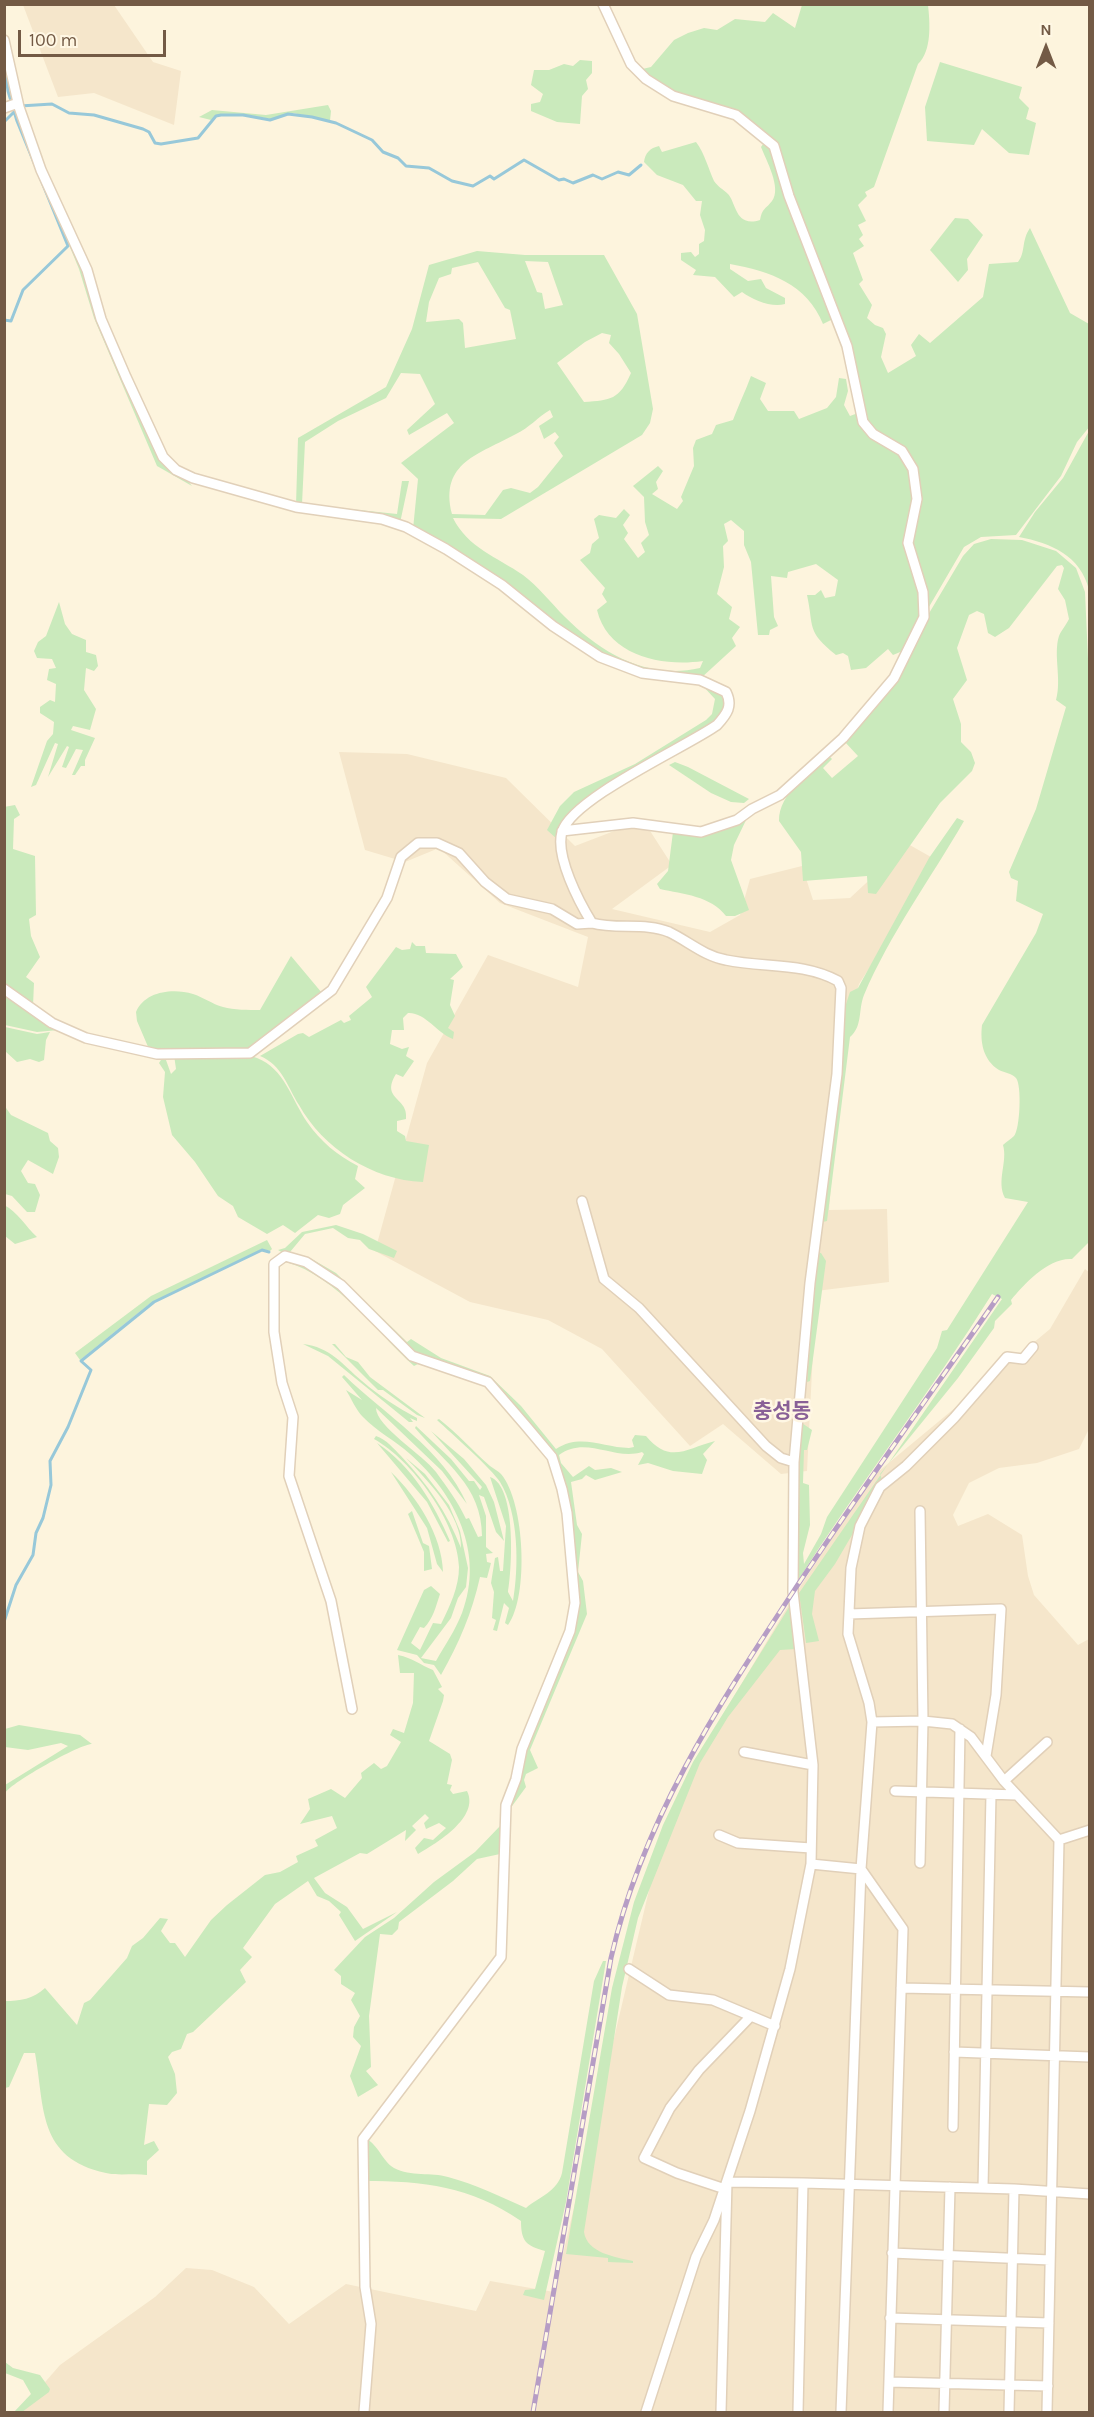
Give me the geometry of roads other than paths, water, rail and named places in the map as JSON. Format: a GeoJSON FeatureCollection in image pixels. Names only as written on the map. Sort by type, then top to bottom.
{"type":"FeatureCollection","features":[{"type":"Feature","properties":{"kind":"street"},"geometry":{"type":"LineString","coordinates":[[562,831],[633,823],[701,832],[731,823],[780,795],[843,738],[860,715],[888,685],[924,617],[923,592],[908,543],[917,499],[913,469],[902,451],[873,434],[863,422],[847,346],[789,196],[774,146],[736,115],[672,96],[646,79],[631,64],[603,4]]}},
{"type":"Feature","properties":{"kind":"street"},"geometry":{"type":"LineString","coordinates":[[4,40],[18,103],[41,170],[87,270],[101,319],[126,377],[164,457],[176,470],[192,478],[296,507],[382,519],[406,527],[446,549],[502,585],[553,626],[600,657],[642,673],[700,680],[726,692],[729,705],[727,714],[717,725],[621,780],[574,816],[562,831],[566,866],[592,922]]}},
{"type":"Feature","properties":{"kind":"street"},"geometry":{"type":"LineString","coordinates":[[4,108],[18,103]]}},
{"type":"Feature","properties":{"kind":"street"},"geometry":{"type":"LineString","coordinates":[[4,989],[52,1023],[86,1038],[157,1054],[250,1053],[332,990],[387,898],[401,857],[418,843],[437,843],[459,853],[485,882],[507,899],[552,909],[577,924],[592,922],[668,932],[705,954],[724,960],[802,968],[838,981],[841,1001],[837,1074],[810,1283],[803,1378],[796,1413],[794,1462],[794,1592],[813,1765],[811,1864],[775,2026],[726,2185],[714,2220],[696,2257],[646,2412]]}},
{"type":"Feature","properties":{"kind":"street"},"geometry":{"type":"LineString","coordinates":[[582,1201],[604,1280],[639,1308],[766,1446],[781,1458],[794,1462]]}},
{"type":"Feature","properties":{"kind":"street"},"geometry":{"type":"LineString","coordinates":[[352,1709],[331,1601],[289,1476],[293,1417],[282,1383],[272,1308],[274,1264],[285,1256],[306,1262],[341,1286],[412,1356],[488,1382],[552,1456],[567,1513],[575,1603],[570,1631],[522,1749],[516,1779],[506,1805],[501,1957],[363,2139],[365,2287],[371,2325],[364,2412]]}},
{"type":"Feature","properties":{"kind":"street"},"geometry":{"type":"LineString","coordinates":[[841,2412],[861,1869],[872,1722],[867,1694],[848,1634],[855,1545],[860,1526],[880,1487],[906,1466],[954,1418],[1007,1357],[1023,1359],[1033,1347]]}},
{"type":"Feature","properties":{"kind":"street"},"geometry":{"type":"LineString","coordinates":[[920,1511],[923,1721],[920,1863]]}},
{"type":"Feature","properties":{"kind":"street"},"geometry":{"type":"LineString","coordinates":[[849,1614],[1001,1609],[996,1695],[986,1756]]}},
{"type":"Feature","properties":{"kind":"street"},"geometry":{"type":"LineString","coordinates":[[872,1722],[923,1721],[952,1724],[960,1729],[971,1737],[1004,1781],[1059,1840],[1058,1991],[1047,2412]]}},
{"type":"Feature","properties":{"kind":"street"},"geometry":{"type":"LineString","coordinates":[[953,2127],[960,1729]]}},
{"type":"Feature","properties":{"kind":"street"},"geometry":{"type":"LineString","coordinates":[[1004,1781],[1047,1742]]}},
{"type":"Feature","properties":{"kind":"street"},"geometry":{"type":"LineString","coordinates":[[744,1752],[813,1765]]}},
{"type":"Feature","properties":{"kind":"street"},"geometry":{"type":"LineString","coordinates":[[895,1791],[1017,1795]]}},
{"type":"Feature","properties":{"kind":"street"},"geometry":{"type":"LineString","coordinates":[[983,2188],[991,1794]]}},
{"type":"Feature","properties":{"kind":"street"},"geometry":{"type":"LineString","coordinates":[[1059,1840],[1089,1830]]}},
{"type":"Feature","properties":{"kind":"street"},"geometry":{"type":"LineString","coordinates":[[719,1835],[738,1843],[812,1848]]}},
{"type":"Feature","properties":{"kind":"street"},"geometry":{"type":"LineString","coordinates":[[811,1864],[861,1869]]}},
{"type":"Feature","properties":{"kind":"street"},"geometry":{"type":"LineString","coordinates":[[861,1869],[868,1883],[903,1929],[888,2412]]}},
{"type":"Feature","properties":{"kind":"street"},"geometry":{"type":"LineString","coordinates":[[629,1969],[669,1995],[712,2000],[775,2026]]}},
{"type":"Feature","properties":{"kind":"street"},"geometry":{"type":"LineString","coordinates":[[901,1988],[1089,1992]]}},
{"type":"Feature","properties":{"kind":"street"},"geometry":{"type":"LineString","coordinates":[[751,2016],[699,2070],[670,2109],[644,2158],[677,2173],[726,2185],[849,2184],[1014,2189],[1089,2194]]}},
{"type":"Feature","properties":{"kind":"street"},"geometry":{"type":"LineString","coordinates":[[954,2052],[1089,2057]]}},
{"type":"Feature","properties":{"kind":"street"},"geometry":{"type":"LineString","coordinates":[[798,2412],[802,2183]]}},
{"type":"Feature","properties":{"kind":"street"},"geometry":{"type":"LineString","coordinates":[[721,2412],[726,2185]]}},
{"type":"Feature","properties":{"kind":"street"},"geometry":{"type":"LineString","coordinates":[[944,2412],[950,2187]]}},
{"type":"Feature","properties":{"kind":"street"},"geometry":{"type":"LineString","coordinates":[[1009,2412],[1014,2189]]}},
{"type":"Feature","properties":{"kind":"street"},"geometry":{"type":"LineString","coordinates":[[892,2253],[1050,2260]]}},
{"type":"Feature","properties":{"kind":"street"},"geometry":{"type":"LineString","coordinates":[[890,2318],[1049,2324]]}},
{"type":"Feature","properties":{"kind":"street"},"geometry":{"type":"LineString","coordinates":[[889,2382],[1048,2386]]}},
{"type":"Feature","properties":{"kind":"waterway"},"geometry":{"type":"LineString","coordinates":[[4,63],[8,91],[17,121],[68,246],[23,290],[11,321],[4,320]]}},
{"type":"Feature","properties":{"kind":"waterway"},"geometry":{"type":"LineString","coordinates":[[20,106],[52,104],[69,113],[94,115],[143,129],[149,132],[155,143],[161,144],[198,138],[216,116],[221,115],[243,115],[270,120],[288,114],[312,117],[336,123],[372,140],[383,152],[398,158],[406,166],[429,168],[452,181],[473,186],[490,176],[494,179],[524,160],[559,180],[564,179],[573,183],[593,175],[602,179],[618,172],[629,175],[641,165]]}},
{"type":"Feature","properties":{"kind":"waterway"},"geometry":{"type":"LineString","coordinates":[[4,122],[15,111]]}},
{"type":"Feature","properties":{"kind":"waterway"},"geometry":{"type":"LineString","coordinates":[[4,1622],[16,1585],[33,1555],[36,1533],[43,1518],[51,1485],[50,1461],[68,1427],[91,1370],[81,1361],[154,1302],[262,1250],[269,1252]]}},
{"type":"Feature","properties":{"kind":"railway"},"geometry":{"type":"LineString","coordinates":[[533,2412],[611,1958],[642,1860],[684,1768],[736,1681],[842,1520],[998,1297]]}},
{"type":"Feature","properties":{"kind":"district","name":"충성동"},"geometry":{"type":"Point","coordinates":[782,1412]}}]}
